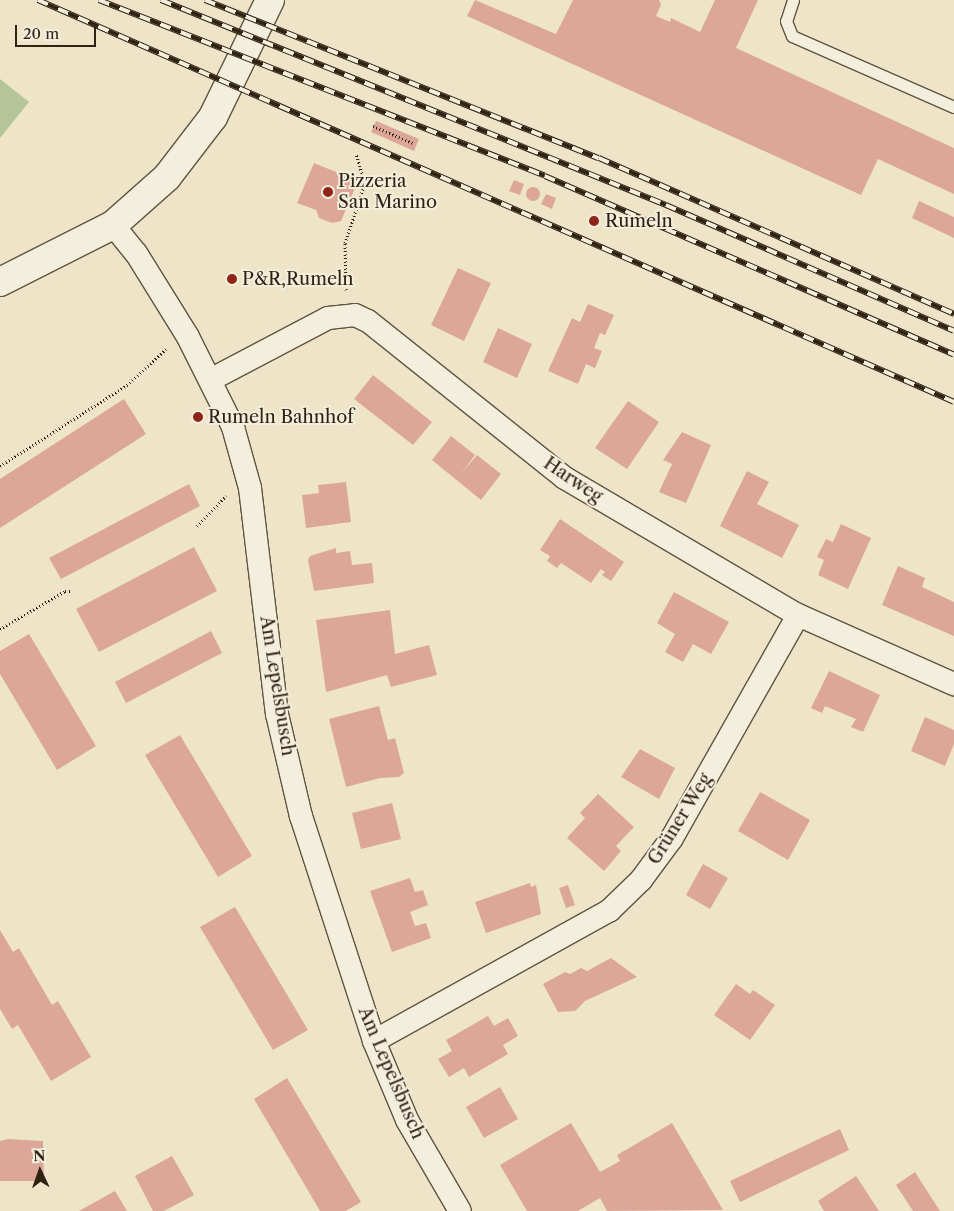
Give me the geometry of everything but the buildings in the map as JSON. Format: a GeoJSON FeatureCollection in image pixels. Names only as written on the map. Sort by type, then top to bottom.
{"type":"FeatureCollection","features":[{"type":"Feature","properties":{"kind":"main road"},"geometry":{"type":"LineString","coordinates":[[0,282],[113,225],[167,177],[213,118],[270,0]]}},
{"type":"Feature","properties":{"kind":"street","name":"Am Lepelsbusch"},"geometry":{"type":"LineString","coordinates":[[113,225],[136,253],[188,337],[212,379],[233,427],[250,488],[277,714],[301,816],[374,1041],[407,1120],[460,1211]]}},
{"type":"Feature","properties":{"kind":"street"},"geometry":{"type":"LineString","coordinates":[[212,379],[328,318],[347,314]]}},
{"type":"Feature","properties":{"kind":"street","name":"Harweg"},"geometry":{"type":"LineString","coordinates":[[347,314],[368,320],[565,478],[798,615],[954,684]]}},
{"type":"Feature","properties":{"kind":"street","name":"Grüner Weg"},"geometry":{"type":"LineString","coordinates":[[374,1041],[609,911],[641,880],[672,838],[798,615]]}},
{"type":"Feature","properties":{"kind":"lane"},"geometry":{"type":"LineString","coordinates":[[792,0],[786,21],[792,36],[954,107]]}},
{"type":"Feature","properties":{"kind":"path"},"geometry":{"type":"LineString","coordinates":[[373,126],[413,143]]}},
{"type":"Feature","properties":{"kind":"path"},"geometry":{"type":"LineString","coordinates":[[347,314],[344,243],[365,183],[356,154]]}},
{"type":"Feature","properties":{"kind":"path"},"geometry":{"type":"LineString","coordinates":[[0,466],[128,385],[162,351],[188,337]]}},
{"type":"Feature","properties":{"kind":"path"},"geometry":{"type":"LineString","coordinates":[[197,526],[207,519],[229,492],[250,488]]}},
{"type":"Feature","properties":{"kind":"path"},"geometry":{"type":"LineString","coordinates":[[0,629],[65,591],[72,591]]}},
{"type":"Feature","properties":{"kind":"green space"},"geometry":{"type":"Polygon","coordinates":[[[0,79],[29,102],[0,138],[0,79]]]}},
{"type":"Feature","properties":{"kind":"railway"},"geometry":{"type":"LineString","coordinates":[[38,0],[954,402]]}},
{"type":"Feature","properties":{"kind":"railway"},"geometry":{"type":"LineString","coordinates":[[99,0],[545,176],[954,355]]}},
{"type":"Feature","properties":{"kind":"railway"},"geometry":{"type":"LineString","coordinates":[[161,0],[666,205],[954,331]]}},
{"type":"Feature","properties":{"kind":"railway"},"geometry":{"type":"LineString","coordinates":[[205,0],[599,158],[954,314]]}},
{"type":"Feature","properties":{"kind":"place","name":"Pizzeria San Marino"},"geometry":{"type":"Point","coordinates":[328,192]}},
{"type":"Feature","properties":{"kind":"place","name":"Rumeln"},"geometry":{"type":"Point","coordinates":[594,221]}},
{"type":"Feature","properties":{"kind":"place","name":"P&R,Rumeln"},"geometry":{"type":"Point","coordinates":[232,279]}},
{"type":"Feature","properties":{"kind":"place","name":"Rumeln Bahnhof"},"geometry":{"type":"Point","coordinates":[198,417]}}]}
